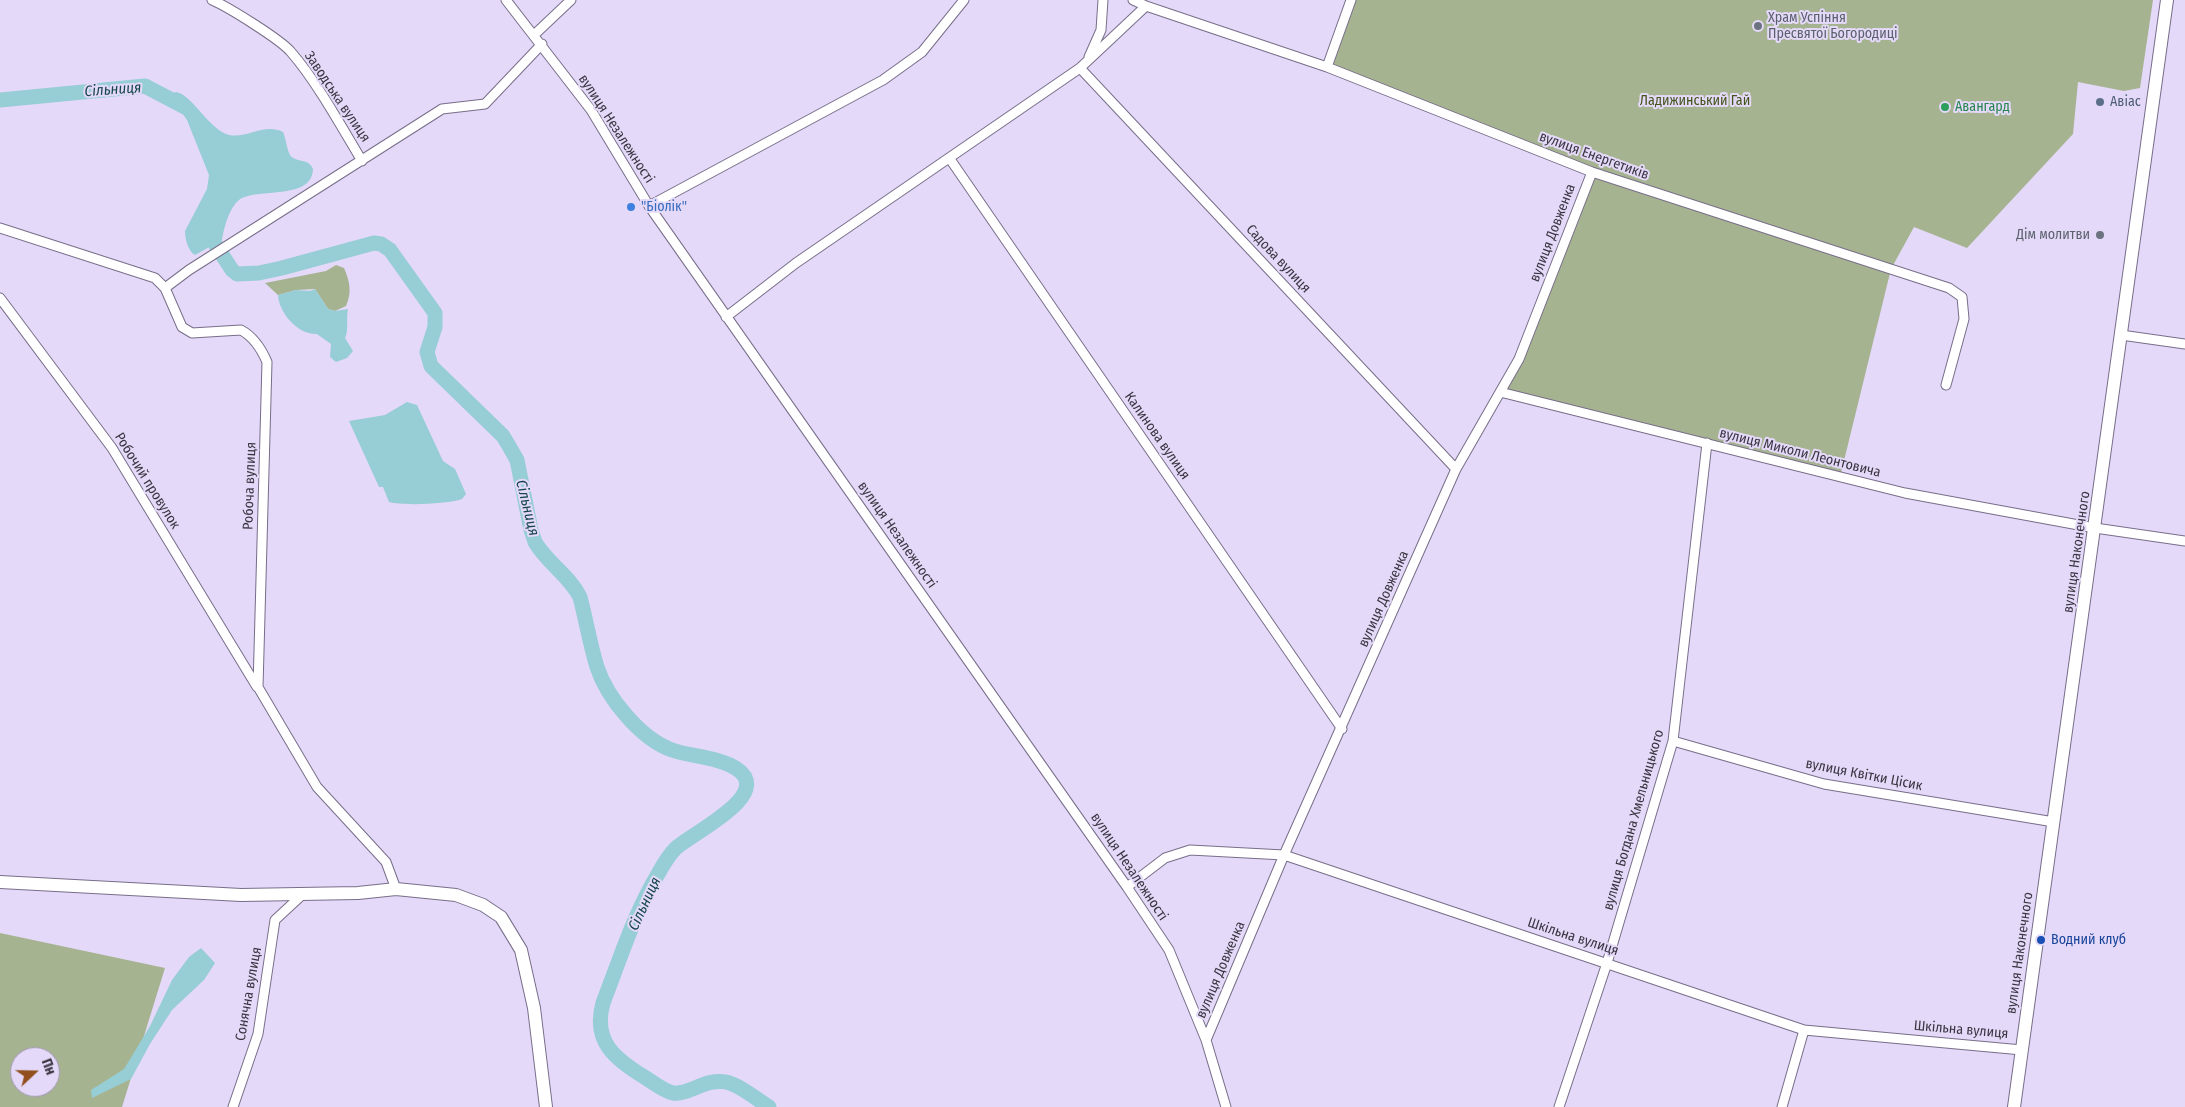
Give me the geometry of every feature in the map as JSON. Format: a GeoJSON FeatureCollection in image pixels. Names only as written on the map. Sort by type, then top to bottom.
{"type":"FeatureCollection","features":[{"type":"Feature","properties":{"kind":"street","name":"Заводська вулиця"},"geometry":{"type":"LineString","coordinates":[[212,0],[290,51],[326,102],[362,160]]}},
{"type":"Feature","properties":{"kind":"street","name":"вулиця Незалежності"},"geometry":{"type":"LineString","coordinates":[[506,0],[542,44],[591,110],[649,206],[1127,887],[1169,950],[1206,1040],[1226,1107]]}},
{"type":"Feature","properties":{"kind":"street"},"geometry":{"type":"LineString","coordinates":[[534,35],[571,0]]}},
{"type":"Feature","properties":{"kind":"street"},"geometry":{"type":"LineString","coordinates":[[649,206],[884,80],[922,52],[964,0]]}},
{"type":"Feature","properties":{"kind":"street"},"geometry":{"type":"LineString","coordinates":[[1088,61],[1101,30],[1103,0]]}},
{"type":"Feature","properties":{"kind":"street","name":"вулиця Енергетиків"},"geometry":{"type":"LineString","coordinates":[[1133,0],[1327,67],[1592,172],[1949,288],[1962,297],[1964,320],[1946,385]]}},
{"type":"Feature","properties":{"kind":"street"},"geometry":{"type":"LineString","coordinates":[[1327,67],[1351,0]]}},
{"type":"Feature","properties":{"kind":"street","name":"вулиця Наконечного"},"geometry":{"type":"LineString","coordinates":[[2014,1107],[2167,0]]}},
{"type":"Feature","properties":{"kind":"street"},"geometry":{"type":"LineString","coordinates":[[726,317],[796,263],[1080,68],[1146,6]]}},
{"type":"Feature","properties":{"kind":"street"},"geometry":{"type":"LineString","coordinates":[[0,228],[155,278],[165,288],[228,244],[442,109],[485,104],[542,44]]}},
{"type":"Feature","properties":{"kind":"street","name":"Садова вулиця"},"geometry":{"type":"LineString","coordinates":[[1080,68],[1456,469]]}},
{"type":"Feature","properties":{"kind":"street","name":"Калинова вулиця"},"geometry":{"type":"LineString","coordinates":[[950,159],[1342,729]]}},
{"type":"Feature","properties":{"kind":"street","name":"вулиця Довженка"},"geometry":{"type":"LineString","coordinates":[[1206,1040],[1284,855],[1342,729],[1456,469],[1519,360],[1592,172]]}},
{"type":"Feature","properties":{"kind":"street","name":"Робоча вулиця"},"geometry":{"type":"LineString","coordinates":[[165,288],[182,327],[192,333],[241,330],[261,347],[267,362],[258,687]]}},
{"type":"Feature","properties":{"kind":"street","name":"Робочий провулок"},"geometry":{"type":"LineString","coordinates":[[0,298],[112,448],[258,687]]}},
{"type":"Feature","properties":{"kind":"street"},"geometry":{"type":"LineString","coordinates":[[2121,335],[2185,344]]}},
{"type":"Feature","properties":{"kind":"street","name":"вулиця Миколи Леонтовича"},"geometry":{"type":"LineString","coordinates":[[1500,392],[1905,494],[2095,528],[2185,541]]}},
{"type":"Feature","properties":{"kind":"street","name":"вулиця Богдана Хмельницького"},"geometry":{"type":"LineString","coordinates":[[1559,1107],[1607,963],[1673,741],[1707,443]]}},
{"type":"Feature","properties":{"kind":"street"},"geometry":{"type":"LineString","coordinates":[[258,687],[317,787],[386,862],[396,889]]}},
{"type":"Feature","properties":{"kind":"street","name":"вулиця Квітки Цісик"},"geometry":{"type":"LineString","coordinates":[[1673,741],[1824,784],[2054,822]]}},
{"type":"Feature","properties":{"kind":"street","name":"Шкільна вулиця"},"geometry":{"type":"LineString","coordinates":[[1127,887],[1165,858],[1190,850],[1284,855],[1804,1030],[2022,1050]]}},
{"type":"Feature","properties":{"kind":"street"},"geometry":{"type":"LineString","coordinates":[[0,882],[241,895],[358,893],[396,889],[456,895],[484,905],[501,917],[521,950],[534,1008],[546,1107]]}},
{"type":"Feature","properties":{"kind":"street","name":"Сонячна вулиця"},"geometry":{"type":"LineString","coordinates":[[233,1107],[258,1034],[275,920],[302,895]]}},
{"type":"Feature","properties":{"kind":"street"},"geometry":{"type":"LineString","coordinates":[[1782,1107],[1804,1030]]}},
{"type":"Feature","properties":{"kind":"green space","name":"Ладижинський Гай"},"geometry":{"type":"Polygon","coordinates":[[[1351,0],[2153,0],[2140,88],[2124,91],[2078,82],[2073,134],[1967,248],[1914,227],[1891,269],[1840,477],[1500,392],[1518,361],[1592,172],[1327,67],[1351,0]]]}},
{"type":"Feature","properties":{"kind":"green space"},"geometry":{"type":"Polygon","coordinates":[[[336,265],[344,268],[350,292],[346,306],[335,311],[328,309],[315,289],[296,290],[278,295],[265,283],[326,271],[336,265]]]}},
{"type":"Feature","properties":{"kind":"green space"},"geometry":{"type":"Polygon","coordinates":[[[0,933],[165,968],[122,1107],[0,1107],[0,933]]]}},
{"type":"Feature","properties":{"kind":"shaded area"},"geometry":{"type":"Polygon","coordinates":[[[176,92],[187,98],[212,124],[226,134],[233,136],[268,129],[283,132],[290,155],[293,158],[308,163],[313,169],[310,179],[304,186],[282,192],[247,196],[239,200],[230,213],[222,240],[195,255],[190,251],[187,244],[185,231],[207,189],[209,175],[187,120],[168,99],[170,94],[176,92]]]}},
{"type":"Feature","properties":{"kind":"shaded area"},"geometry":{"type":"Polygon","coordinates":[[[315,289],[328,309],[335,311],[348,309],[345,338],[353,351],[347,358],[336,362],[330,357],[331,344],[317,334],[303,331],[297,327],[282,309],[278,295],[296,290],[310,291],[315,289]]]}},
{"type":"Feature","properties":{"kind":"shaded area"},"geometry":{"type":"Polygon","coordinates":[[[407,402],[417,405],[443,461],[455,469],[466,494],[462,499],[415,504],[389,502],[383,487],[379,487],[349,421],[385,415],[407,402]]]}},
{"type":"Feature","properties":{"kind":"shaded area"},"geometry":{"type":"Polygon","coordinates":[[[201,948],[215,963],[204,980],[172,1010],[150,1044],[131,1079],[92,1098],[91,1090],[124,1069],[150,1026],[172,980],[189,957],[201,948]]]}},
{"type":"Feature","properties":{"kind":"waterway","name":"Сільниця"},"geometry":{"type":"LineString","coordinates":[[0,100],[145,86],[185,107]]}},
{"type":"Feature","properties":{"kind":"waterway","name":"Сільниця"},"geometry":{"type":"LineString","coordinates":[[210,225],[210,236],[232,270],[237,274],[259,273],[282,268],[374,243],[381,244],[390,250],[435,313],[435,327],[427,352],[431,366],[503,436],[517,460],[535,542],[570,582],[580,597],[597,667],[617,704],[637,727],[660,745],[672,750],[730,765],[737,769],[746,779],[745,790],[738,802],[726,813],[675,849],[662,867],[649,889],[635,921],[603,1003],[600,1017],[604,1039],[616,1057],[666,1091],[673,1093],[686,1092],[711,1082],[726,1082],[742,1089],[769,1107]]}},
{"type":"Feature","properties":{"kind":"place","name":"Храм Успіння Пресвятої Богородиці"},"geometry":{"type":"Point","coordinates":[1758,26]}},
{"type":"Feature","properties":{"kind":"place","name":"Авіас"},"geometry":{"type":"Point","coordinates":[2100,102]}},
{"type":"Feature","properties":{"kind":"place","name":"Авангард"},"geometry":{"type":"Point","coordinates":[1945,107]}},
{"type":"Feature","properties":{"kind":"place","name":"\"Біолік\""},"geometry":{"type":"Point","coordinates":[631,207]}},
{"type":"Feature","properties":{"kind":"place","name":"Дім молитви"},"geometry":{"type":"Point","coordinates":[2100,235]}},
{"type":"Feature","properties":{"kind":"place","name":"Водний клуб"},"geometry":{"type":"Point","coordinates":[2041,940]}}]}
